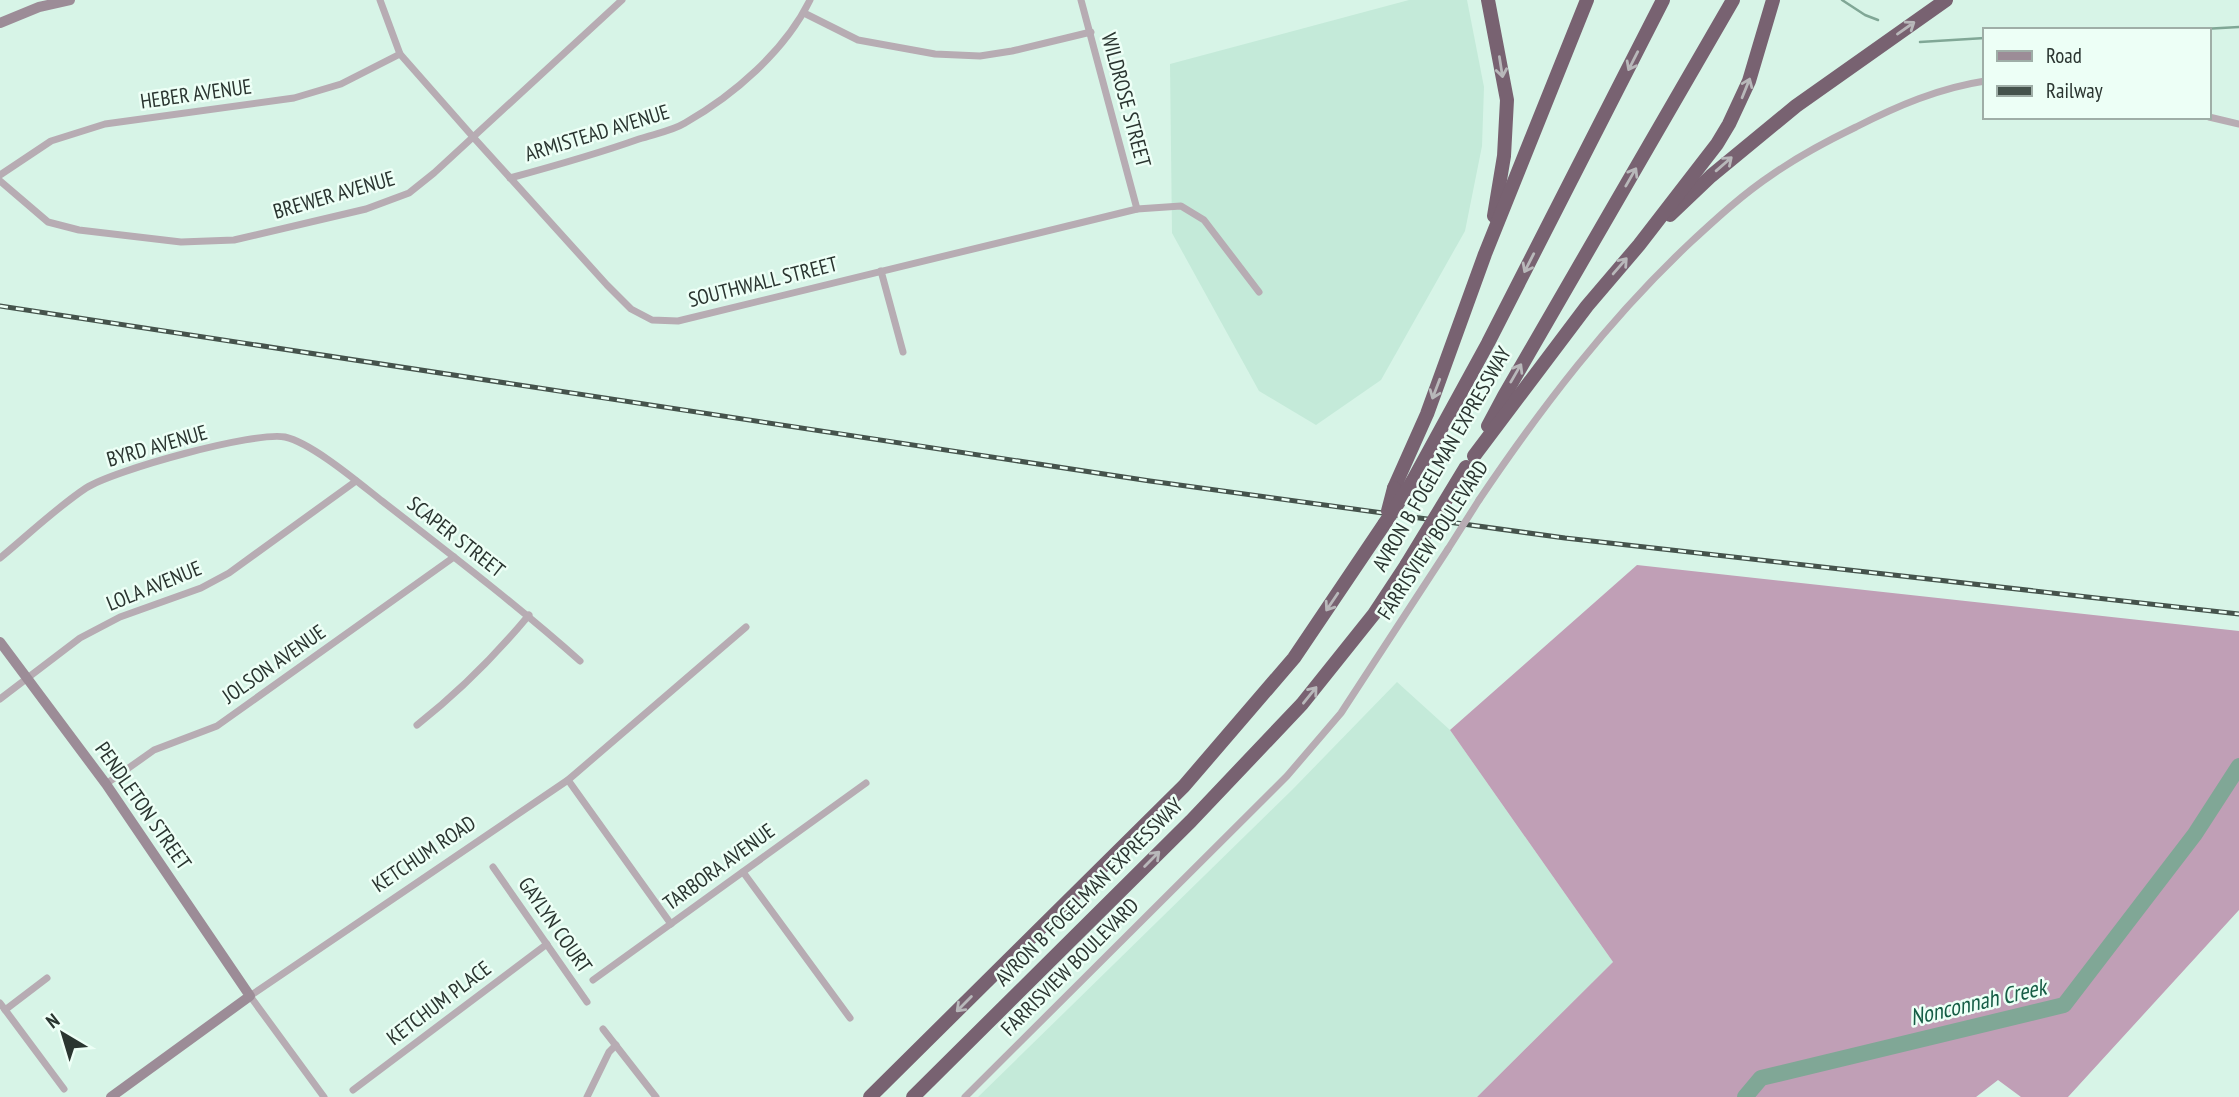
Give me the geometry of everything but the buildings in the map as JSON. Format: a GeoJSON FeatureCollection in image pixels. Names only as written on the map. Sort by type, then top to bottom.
{"type":"FeatureCollection","features":[{"type":"Feature","properties":{"kind":"highway"},"geometry":{"type":"LineString","coordinates":[[1485,254],[1497,201],[1507,127],[1507,100],[1488,0]]}},
{"type":"Feature","properties":{"kind":"highway"},"geometry":{"type":"LineString","coordinates":[[1521,165],[1578,0]]}},
{"type":"Feature","properties":{"kind":"highway"},"geometry":{"type":"LineString","coordinates":[[1385,523],[1394,488],[1427,414],[1485,254],[1587,0]]}},
{"type":"Feature","properties":{"kind":"highway","name":"AVRON B FOGELMAN EXPRESSWAY"},"geometry":{"type":"LineString","coordinates":[[870,1097],[1184,786],[1294,658],[1412,482],[1494,331],[1663,0]]}},
{"type":"Feature","properties":{"kind":"highway","name":"AVRON B FOGELMAN EXPRESSWAY"},"geometry":{"type":"LineString","coordinates":[[913,1097],[1191,821],[1302,704],[1374,614],[1470,461],[1504,396],[1733,0]]}},
{"type":"Feature","properties":{"kind":"highway"},"geometry":{"type":"LineString","coordinates":[[1470,461],[1587,306],[1639,245],[1710,153],[1729,124],[1749,81],[1773,0]]}},
{"type":"Feature","properties":{"kind":"highway"},"geometry":{"type":"LineString","coordinates":[[1639,245],[1711,176],[1765,130],[1946,0]]}},
{"type":"Feature","properties":{"kind":"main road"},"geometry":{"type":"LineString","coordinates":[[0,23],[39,7],[70,0]]}},
{"type":"Feature","properties":{"kind":"main road","name":"PENDLETON STREET"},"geometry":{"type":"LineString","coordinates":[[0,642],[106,784],[250,996]]}},
{"type":"Feature","properties":{"kind":"main road","name":"KETCHUM ROAD"},"geometry":{"type":"LineString","coordinates":[[111,1097],[250,996]]}},
{"type":"Feature","properties":{"kind":"street","name":"SOUTHWALL STREET"},"geometry":{"type":"LineString","coordinates":[[380,0],[401,54],[615,293],[631,309],[652,320],[678,321],[1137,209],[1181,206],[1204,220],[1259,292]]}},
{"type":"Feature","properties":{"kind":"street","name":"BREWER AVENUE"},"geometry":{"type":"LineString","coordinates":[[0,181],[48,222],[79,230],[181,242],[234,240],[366,209],[409,193],[474,138],[622,0]]}},
{"type":"Feature","properties":{"kind":"street","name":"ARMISTEAD AVENUE"},"geometry":{"type":"LineString","coordinates":[[510,178],[610,149],[683,124],[735,88],[769,57],[804,13],[810,0]]}},
{"type":"Feature","properties":{"kind":"street","name":"WILDROSE STREET"},"geometry":{"type":"LineString","coordinates":[[1081,0],[1137,209]]}},
{"type":"Feature","properties":{"kind":"street"},"geometry":{"type":"LineString","coordinates":[[804,13],[858,40],[935,54],[980,56],[1091,32]]}},
{"type":"Feature","properties":{"kind":"street","name":"HEBER AVENUE"},"geometry":{"type":"LineString","coordinates":[[0,175],[51,141],[105,124],[294,99],[341,84],[401,54]]}},
{"type":"Feature","properties":{"kind":"street","name":"FARRISVIEW BOULEVARD"},"geometry":{"type":"LineString","coordinates":[[965,1097],[1287,776],[1340,713],[1479,500],[1546,404],[1598,340],[1679,254],[1732,205],[1798,158],[1883,113],[1937,91],[1983,81]]}},
{"type":"Feature","properties":{"kind":"street"},"geometry":{"type":"LineString","coordinates":[[2211,117],[2239,124]]}},
{"type":"Feature","properties":{"kind":"street"},"geometry":{"type":"LineString","coordinates":[[881,271],[902,352]]}},
{"type":"Feature","properties":{"kind":"street","name":"BYRD AVENUE"},"geometry":{"type":"LineString","coordinates":[[0,558],[87,487],[116,474],[254,438],[284,437],[306,446]]}},
{"type":"Feature","properties":{"kind":"street","name":"SCAPER STREET"},"geometry":{"type":"LineString","coordinates":[[306,446],[356,481],[529,615],[580,661]]}},
{"type":"Feature","properties":{"kind":"street","name":"LOLA AVENUE"},"geometry":{"type":"LineString","coordinates":[[0,699],[80,638],[120,617],[201,588],[229,573],[356,481]]}},
{"type":"Feature","properties":{"kind":"street","name":"JOLSON AVENUE"},"geometry":{"type":"LineString","coordinates":[[106,784],[154,750],[217,726],[454,557]]}},
{"type":"Feature","properties":{"kind":"street"},"geometry":{"type":"LineString","coordinates":[[418,725],[453,697],[499,651],[529,615]]}},
{"type":"Feature","properties":{"kind":"street","name":"KETCHUM ROAD"},"geometry":{"type":"LineString","coordinates":[[250,996],[568,780],[746,627]]}},
{"type":"Feature","properties":{"kind":"street"},"geometry":{"type":"LineString","coordinates":[[568,780],[671,924]]}},
{"type":"Feature","properties":{"kind":"street","name":"TARBORA AVENUE"},"geometry":{"type":"LineString","coordinates":[[593,980],[866,783]]}},
{"type":"Feature","properties":{"kind":"street","name":"GAYLYN COURT"},"geometry":{"type":"LineString","coordinates":[[494,867],[587,1002]]}},
{"type":"Feature","properties":{"kind":"street"},"geometry":{"type":"LineString","coordinates":[[743,872],[850,1018]]}},
{"type":"Feature","properties":{"kind":"street","name":"KETCHUM PLACE"},"geometry":{"type":"LineString","coordinates":[[353,1090],[547,944]]}},
{"type":"Feature","properties":{"kind":"street"},"geometry":{"type":"LineString","coordinates":[[47,978],[2,1007],[64,1089]]}},
{"type":"Feature","properties":{"kind":"street"},"geometry":{"type":"LineString","coordinates":[[250,996],[324,1097]]}},
{"type":"Feature","properties":{"kind":"street"},"geometry":{"type":"LineString","coordinates":[[603,1029],[656,1097]]}},
{"type":"Feature","properties":{"kind":"street"},"geometry":{"type":"LineString","coordinates":[[587,1097],[609,1052],[616,1045]]}},
{"type":"Feature","properties":{"kind":"shaded area"},"geometry":{"type":"Polygon","coordinates":[[[1409,0],[1467,0],[1484,87],[1482,146],[1465,231],[1381,380],[1316,425],[1259,391],[1172,233],[1170,64],[1409,0]]]}},
{"type":"Feature","properties":{"kind":"shaded area"},"geometry":{"type":"Polygon","coordinates":[[[1637,565],[2239,631],[2239,910],[2068,1097],[2021,1097],[1998,1080],[1976,1097],[1477,1097],[1613,962],[1450,730],[1637,565]]]}},
{"type":"Feature","properties":{"kind":"shaded area"},"geometry":{"type":"Polygon","coordinates":[[[1397,682],[1450,730],[1613,962],[1477,1097],[978,1097],[1293,789],[1397,682]]]}},
{"type":"Feature","properties":{"kind":"waterway"},"geometry":{"type":"LineString","coordinates":[[1842,0],[1878,20]]}},
{"type":"Feature","properties":{"kind":"waterway"},"geometry":{"type":"LineString","coordinates":[[2211,29],[2239,27]]}},
{"type":"Feature","properties":{"kind":"waterway"},"geometry":{"type":"LineString","coordinates":[[1920,42],[1983,38]]}},
{"type":"Feature","properties":{"kind":"waterway","name":"Nonconnah Creek"},"geometry":{"type":"LineString","coordinates":[[1745,1097],[1761,1078],[2064,1005],[2195,834],[2239,766]]}},
{"type":"Feature","properties":{"kind":"railway"},"geometry":{"type":"LineString","coordinates":[[0,306],[1150,481],[1565,538],[2239,614]]}}]}
